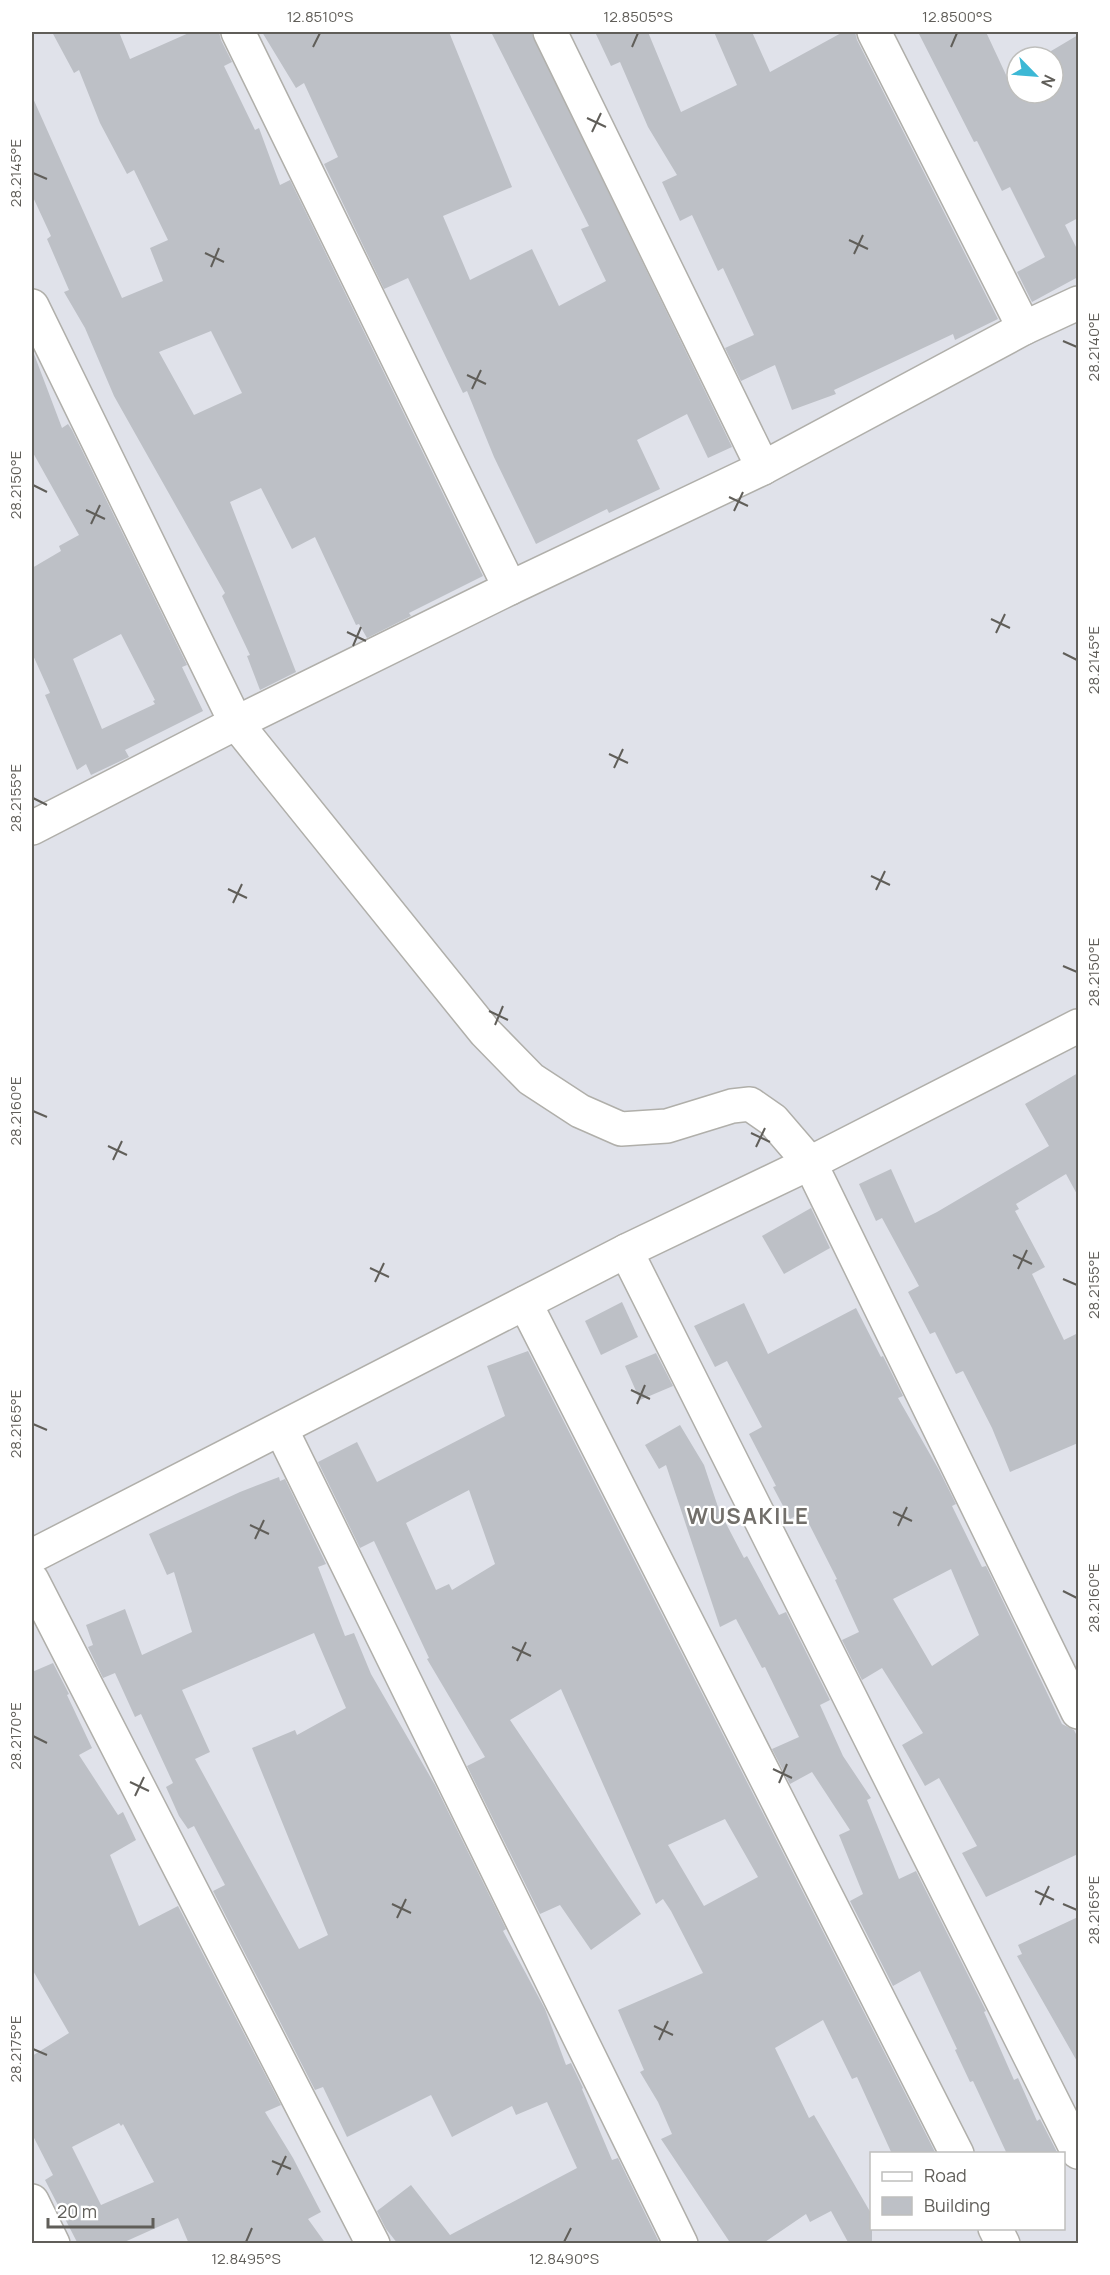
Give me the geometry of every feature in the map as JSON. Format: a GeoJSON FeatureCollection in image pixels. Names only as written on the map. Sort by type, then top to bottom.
{"type":"FeatureCollection","features":[{"type":"Feature","properties":{"kind":"street"},"geometry":{"type":"LineString","coordinates":[[238,32],[510,588]]}},
{"type":"Feature","properties":{"kind":"street"},"geometry":{"type":"LineString","coordinates":[[550,32],[763,468]]}},
{"type":"Feature","properties":{"kind":"street"},"geometry":{"type":"LineString","coordinates":[[874,32],[1024,328]]}},
{"type":"Feature","properties":{"kind":"street"},"geometry":{"type":"LineString","coordinates":[[32,828],[236,723],[510,588],[763,468],[1024,328],[1078,303]]}},
{"type":"Feature","properties":{"kind":"street"},"geometry":{"type":"LineString","coordinates":[[32,306],[236,723],[485,1032],[531,1079],[580,1111],[621,1129],[667,1126],[732,1106],[750,1104],[773,1120],[810,1163],[1078,1712]]}},
{"type":"Feature","properties":{"kind":"street"},"geometry":{"type":"LineString","coordinates":[[32,1556],[626,1251],[810,1163],[1078,1028]]}},
{"type":"Feature","properties":{"kind":"street"},"geometry":{"type":"LineString","coordinates":[[626,1251],[1078,2152]]}},
{"type":"Feature","properties":{"kind":"street"},"geometry":{"type":"LineString","coordinates":[[525,1303],[956,2152]]}},
{"type":"Feature","properties":{"kind":"street"},"geometry":{"type":"LineString","coordinates":[[281,1429],[681,2244]]}},
{"type":"Feature","properties":{"kind":"street"},"geometry":{"type":"LineString","coordinates":[[32,1580],[373,2244]]}},
{"type":"Feature","properties":{"kind":"street"},"geometry":{"type":"LineString","coordinates":[[32,2201],[53,2244]]}},
{"type":"Feature","properties":{"kind":"street"},"geometry":{"type":"LineString","coordinates":[[996,2230],[1003,2244]]}},
{"type":"Feature","properties":{"kind":"building"},"geometry":{"type":"Polygon","coordinates":[[[52,32],[119,32],[130,59],[191,32],[219,32],[232,62],[224,66],[255,130],[259,128],[280,185],[290,180],[483,576],[409,613],[411,616],[367,638],[359,624],[356,625],[315,537],[292,549],[261,488],[230,502],[296,672],[260,690],[247,656],[250,655],[222,596],[225,593],[114,396],[85,328],[64,292],[69,290],[47,239],[51,236],[32,195],[32,96],[122,298],[163,281],[150,248],[168,240],[134,170],[127,174],[100,123],[79,70],[74,73],[52,32]],[[211,331],[159,352],[194,415],[242,393],[211,331]]]}},
{"type":"Feature","properties":{"kind":"building"},"geometry":{"type":"Polygon","coordinates":[[[262,32],[449,32],[512,187],[443,216],[470,280],[532,249],[559,306],[606,281],[581,229],[589,226],[491,32],[531,32],[732,447],[708,458],[687,414],[637,440],[660,489],[609,513],[607,509],[536,544],[494,457],[467,391],[463,393],[408,278],[384,289],[324,164],[338,157],[304,83],[296,88],[262,32]]]}},
{"type":"Feature","properties":{"kind":"building"},"geometry":{"type":"Polygon","coordinates":[[[595,32],[648,32],[681,112],[737,85],[714,32],[752,32],[770,72],[843,32],[855,32],[998,319],[955,340],[953,334],[834,390],[836,394],[792,410],[775,365],[741,381],[725,348],[754,335],[723,268],[718,271],[692,215],[680,221],[662,182],[677,175],[648,127],[620,62],[611,66],[595,32]]]}},
{"type":"Feature","properties":{"kind":"building"},"geometry":{"type":"Polygon","coordinates":[[[918,32],[986,32],[1005,73],[1005,105],[1065,105],[1065,45],[1061,45],[1078,35],[1078,218],[1065,225],[1078,251],[1078,277],[1032,302],[1017,272],[1045,257],[1010,187],[1002,191],[977,141],[974,142],[918,32]]]}},
{"type":"Feature","properties":{"kind":"building"},"geometry":{"type":"Polygon","coordinates":[[[34,354],[62,428],[68,424],[72,430],[187,665],[182,667],[203,711],[125,750],[129,757],[91,775],[86,764],[77,770],[45,695],[50,693],[32,653],[32,568],[61,551],[59,546],[79,535],[32,451],[32,355],[34,354]],[[121,634],[73,659],[102,729],[155,704],[153,701],[155,700],[121,634]]]}},
{"type":"Feature","properties":{"kind":"building"},"geometry":{"type":"Polygon","coordinates":[[[1078,1073],[1078,1196],[1066,1174],[1016,1204],[1019,1209],[1015,1211],[1045,1267],[1032,1274],[1064,1340],[1078,1333],[1078,1443],[1010,1472],[992,1428],[963,1371],[956,1374],[935,1332],[930,1334],[908,1292],[919,1286],[882,1218],[876,1221],[859,1184],[891,1169],[915,1223],[937,1212],[1049,1146],[1025,1104],[1078,1073]]]}},
{"type":"Feature","properties":{"kind":"building"},"geometry":{"type":"Polygon","coordinates":[[[811,1208],[830,1248],[784,1274],[762,1236],[811,1208]]]}},
{"type":"Feature","properties":{"kind":"building"},"geometry":{"type":"Polygon","coordinates":[[[622,1302],[638,1337],[601,1355],[585,1321],[622,1302]]]}},
{"type":"Feature","properties":{"kind":"building"},"geometry":{"type":"Polygon","coordinates":[[[744,1303],[768,1354],[856,1308],[903,1396],[898,1398],[939,1470],[956,1504],[952,1506],[982,1567],[986,1566],[1062,1724],[1074,1730],[1078,1738],[1078,1854],[986,1897],[962,1853],[977,1846],[939,1778],[925,1786],[902,1745],[923,1733],[882,1668],[862,1680],[842,1640],[859,1632],[835,1580],[837,1579],[803,1512],[790,1519],[773,1487],[776,1486],[749,1434],[762,1427],[727,1361],[715,1367],[694,1326],[744,1303]],[[951,1569],[893,1599],[932,1666],[979,1635],[951,1569]]]}},
{"type":"Feature","properties":{"kind":"building"},"geometry":{"type":"Polygon","coordinates":[[[528,1351],[935,2152],[891,2152],[857,2077],[852,2079],[823,2020],[775,2048],[809,2118],[814,2115],[870,2212],[872,2244],[849,2244],[831,2211],[810,2222],[806,2214],[762,2244],[731,2244],[661,2139],[672,2134],[658,2102],[640,2072],[644,2070],[618,2010],[703,1973],[663,1899],[656,1904],[561,1689],[510,1720],[641,1914],[591,1950],[560,1905],[540,1914],[467,1766],[485,1757],[427,1659],[429,1658],[374,1541],[360,1548],[318,1462],[357,1442],[377,1482],[505,1416],[487,1366],[528,1351]],[[469,1490],[406,1523],[436,1590],[449,1584],[452,1590],[495,1564],[469,1490]],[[725,1819],[668,1845],[704,1906],[758,1877],[725,1819]]]}},
{"type":"Feature","properties":{"kind":"building"},"geometry":{"type":"Polygon","coordinates":[[[656,1353],[673,1386],[640,1400],[625,1366],[656,1353]]]}},
{"type":"Feature","properties":{"kind":"building"},"geometry":{"type":"Polygon","coordinates":[[[680,1425],[704,1465],[719,1510],[744,1558],[747,1556],[779,1615],[786,1612],[830,1700],[820,1705],[843,1756],[871,1798],[867,1800],[899,1879],[916,1871],[986,2011],[984,2012],[1014,2080],[1018,2078],[1037,2121],[1040,2119],[1057,2152],[1006,2152],[973,2081],[970,2082],[920,1971],[893,1986],[850,1901],[863,1894],[839,1835],[850,1830],[812,1772],[790,1784],[772,1749],[799,1737],[765,1667],[762,1668],[736,1619],[720,1627],[666,1465],[659,1469],[645,1445],[680,1425]]]}},
{"type":"Feature","properties":{"kind":"building"},"geometry":{"type":"Polygon","coordinates":[[[279,1477],[280,1481],[285,1479],[326,1564],[318,1567],[345,1636],[354,1633],[371,1674],[435,1785],[506,1929],[503,1931],[545,2009],[566,2065],[571,2063],[583,2088],[612,2160],[618,2158],[660,2244],[398,2244],[386,2229],[377,2211],[411,2185],[450,2235],[577,2168],[547,2102],[516,2115],[512,2106],[452,2137],[431,2095],[347,2137],[323,2087],[315,2090],[213,1891],[225,1885],[194,1826],[188,1829],[179,1816],[166,1787],[173,1783],[141,1714],[135,1717],[115,1673],[103,1678],[88,1647],[93,1645],[86,1625],[125,1609],[142,1655],[192,1632],[174,1572],[167,1575],[149,1534],[240,1492],[279,1477]],[[314,1633],[182,1690],[210,1752],[195,1759],[299,1949],[328,1935],[252,1748],[295,1730],[297,1735],[346,1708],[314,1633]]]}},
{"type":"Feature","properties":{"kind":"building"},"geometry":{"type":"Polygon","coordinates":[[[53,1663],[92,1748],[79,1755],[118,1815],[123,1812],[136,1840],[110,1855],[139,1926],[178,1906],[281,2105],[265,2112],[293,2158],[321,2212],[308,2219],[326,2244],[189,2244],[178,2218],[120,2244],[78,2244],[45,2180],[53,2175],[32,2134],[32,2056],[69,2033],[32,1969],[32,1672],[53,1663]],[[119,2123],[72,2147],[101,2205],[154,2182],[123,2124],[121,2126],[119,2123]]]}},
{"type":"Feature","properties":{"kind":"building"},"geometry":{"type":"Polygon","coordinates":[[[1078,1917],[1078,2063],[1017,1956],[1022,1954],[1018,1945],[1078,1917]]]}},
{"type":"Feature","properties":{"kind":"district","name":"WUSAKILE"},"geometry":{"type":"Point","coordinates":[748,1516]}}]}
